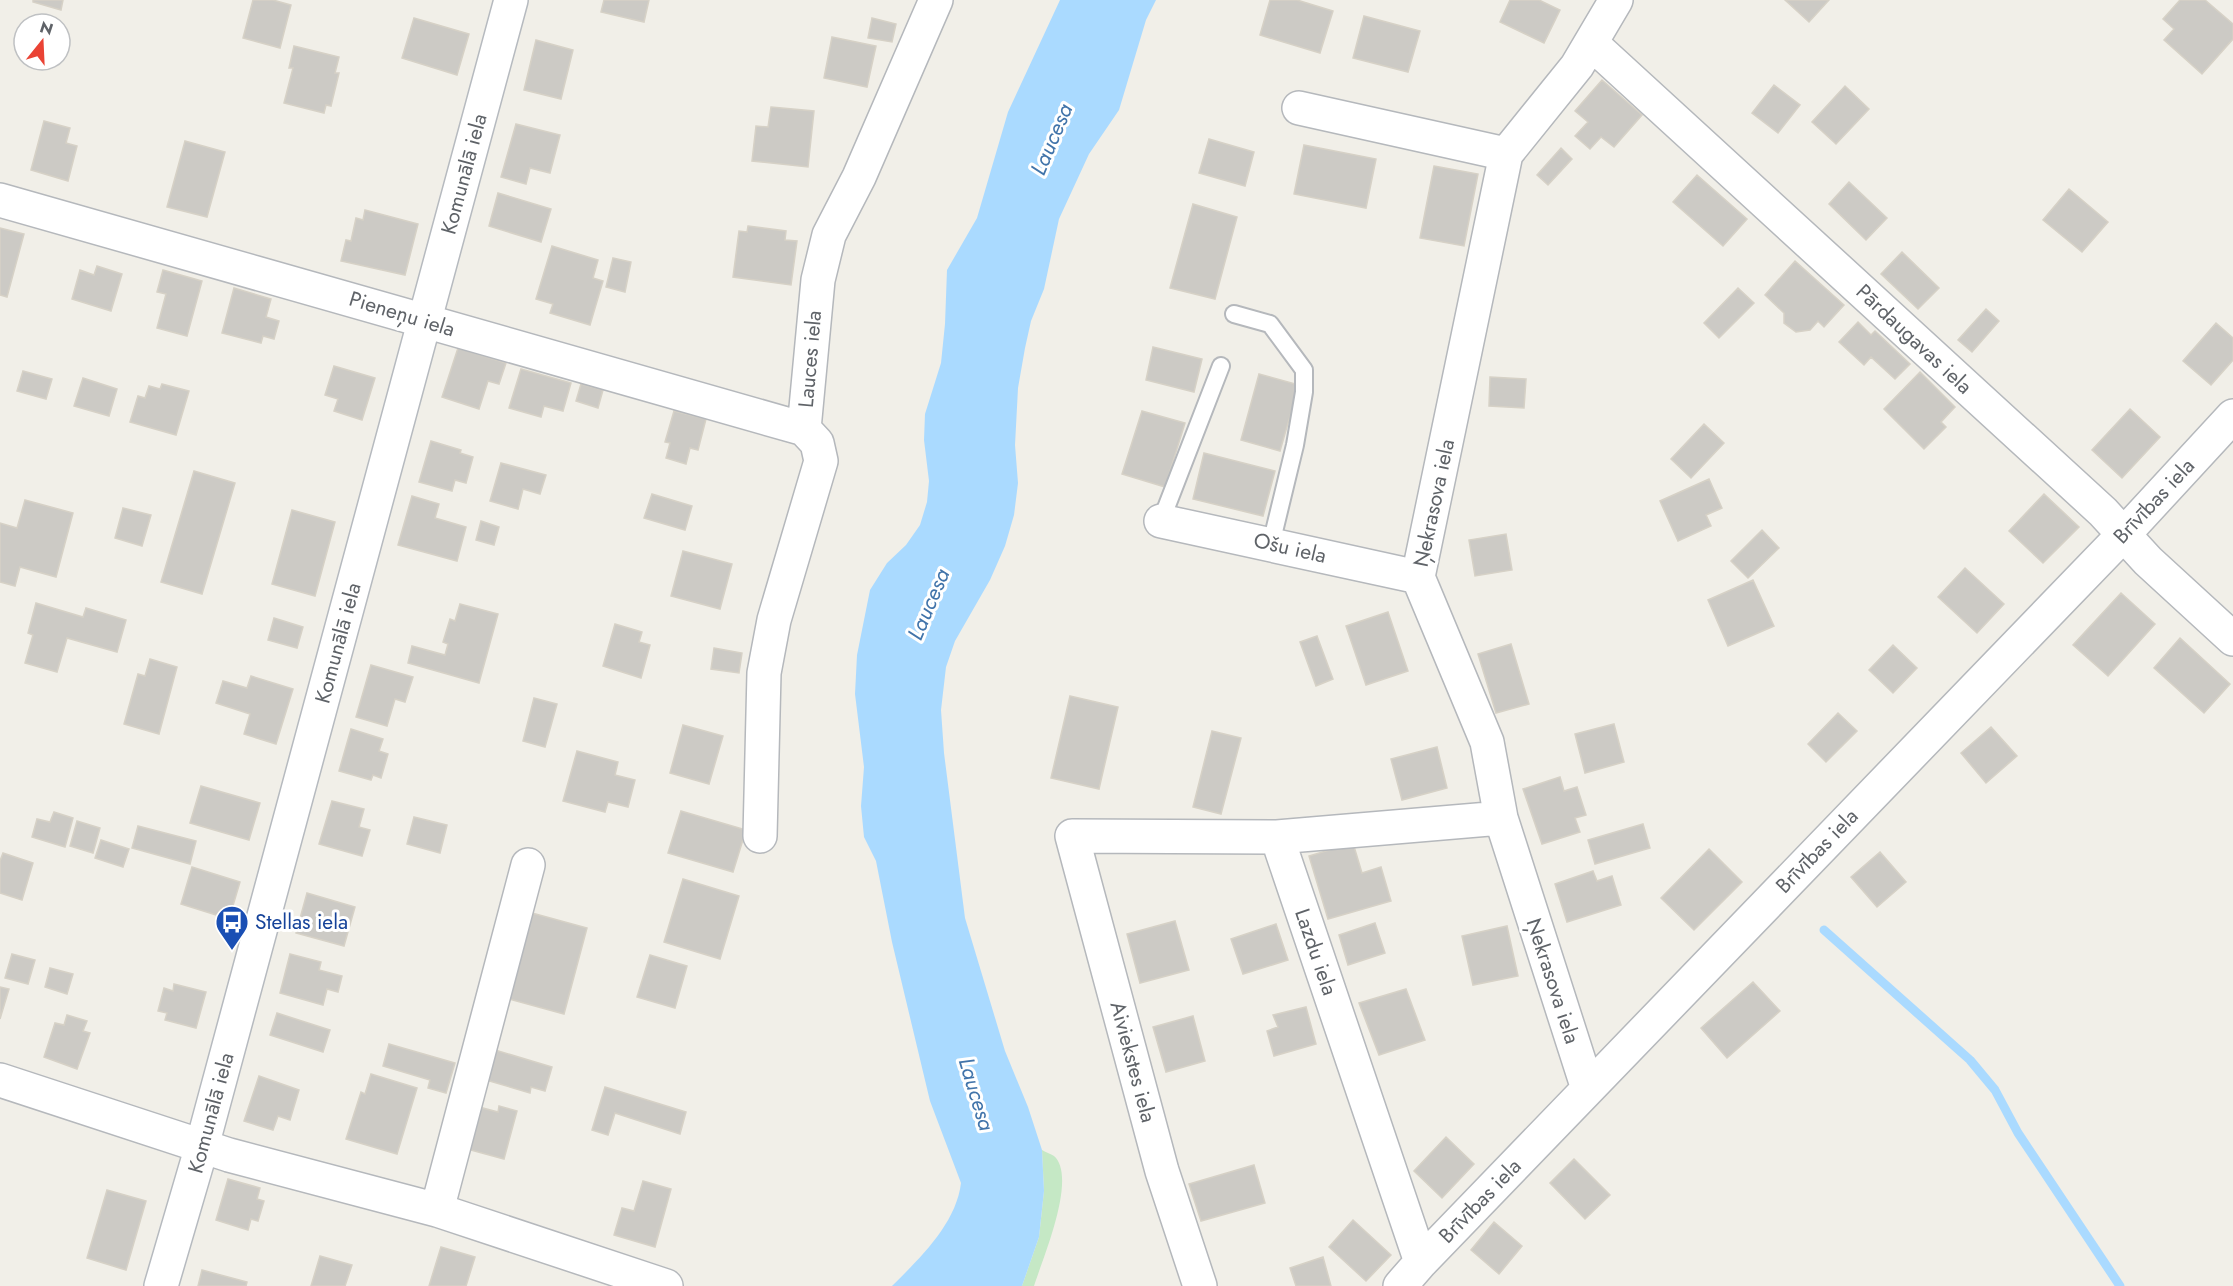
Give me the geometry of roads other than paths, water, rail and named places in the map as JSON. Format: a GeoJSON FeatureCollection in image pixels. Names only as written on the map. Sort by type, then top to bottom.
{"type":"FeatureCollection","features":[{"type":"Feature","properties":{"kind":"street","name":"Komunālā iela"},"geometry":{"type":"LineString","coordinates":[[161,1286],[202,1146],[511,0]]}},
{"type":"Feature","properties":{"kind":"street","name":"Lauces iela"},"geometry":{"type":"LineString","coordinates":[[760,836],[764,673],[774,620],[821,461],[817,443],[804,429],[818,280],[829,235],[859,177],[936,0]]}},
{"type":"Feature","properties":{"kind":"street","name":"Ņekrasova iela"},"geometry":{"type":"LineString","coordinates":[[1588,1089],[1501,818],[1487,742],[1418,577],[1506,154],[1577,66],[1616,0]]}},
{"type":"Feature","properties":{"kind":"street","name":"Pārdaugavas iela"},"geometry":{"type":"LineString","coordinates":[[1591,43],[2103,512],[2148,561],[2233,639]]}},
{"type":"Feature","properties":{"kind":"street"},"geometry":{"type":"LineString","coordinates":[[1299,108],[1506,154]]}},
{"type":"Feature","properties":{"kind":"street","name":"Pieneņu iela"},"geometry":{"type":"LineString","coordinates":[[0,200],[804,429]]}},
{"type":"Feature","properties":{"kind":"street","name":"Brīvības iela"},"geometry":{"type":"LineString","coordinates":[[1411,1274],[2124,534],[2233,416]]}},
{"type":"Feature","properties":{"kind":"street","name":"Ošu iela"},"geometry":{"type":"LineString","coordinates":[[1161,521],[1418,577]]}},
{"type":"Feature","properties":{"kind":"street"},"geometry":{"type":"LineString","coordinates":[[1276,837],[1501,818]]}},
{"type":"Feature","properties":{"kind":"street","name":"Aiviekstes iela"},"geometry":{"type":"LineString","coordinates":[[1200,1286],[1162,1171],[1072,836],[1276,837]]}},
{"type":"Feature","properties":{"kind":"street","name":"Lazdu iela"},"geometry":{"type":"LineString","coordinates":[[1276,837],[1411,1274]]}},
{"type":"Feature","properties":{"kind":"street"},"geometry":{"type":"LineString","coordinates":[[437,1210],[528,865]]}},
{"type":"Feature","properties":{"kind":"street"},"geometry":{"type":"LineString","coordinates":[[0,1080],[202,1146],[437,1210],[666,1286]]}},
{"type":"Feature","properties":{"kind":"lane"},"geometry":{"type":"LineString","coordinates":[[1234,314],[1270,324],[1304,370],[1304,392],[1295,445],[1270,544]]}},
{"type":"Feature","properties":{"kind":"lane"},"geometry":{"type":"LineString","coordinates":[[1161,521],[1221,366]]}},
{"type":"Feature","properties":{"kind":"water","name":"Laucesa"},"geometry":{"type":"Polygon","coordinates":[[[1060,0],[1156,0],[1146,20],[1119,110],[1089,154],[1059,219],[1044,289],[1031,321],[1018,388],[1015,445],[1018,483],[1014,515],[1005,546],[990,580],[955,641],[946,667],[941,710],[944,753],[965,918],[1005,1051],[1028,1107],[1042,1150],[1044,1191],[1039,1237],[1022,1286],[892,1286],[925,1252],[944,1226],[958,1198],[961,1183],[930,1101],[892,942],[876,861],[864,837],[861,806],[864,767],[855,694],[857,655],[870,590],[887,563],[906,545],[920,525],[927,502],[929,481],[924,440],[925,414],[941,363],[947,270],[977,218],[1008,112],[1060,0]]]}},
{"type":"Feature","properties":{"kind":"waterway"},"geometry":{"type":"LineString","coordinates":[[1824,930],[1970,1060],[1995,1090],[2018,1133],[2120,1286]]}},
{"type":"Feature","properties":{"kind":"place","name":"Stellas iela"},"geometry":{"type":"Point","coordinates":[232,951]}}]}
